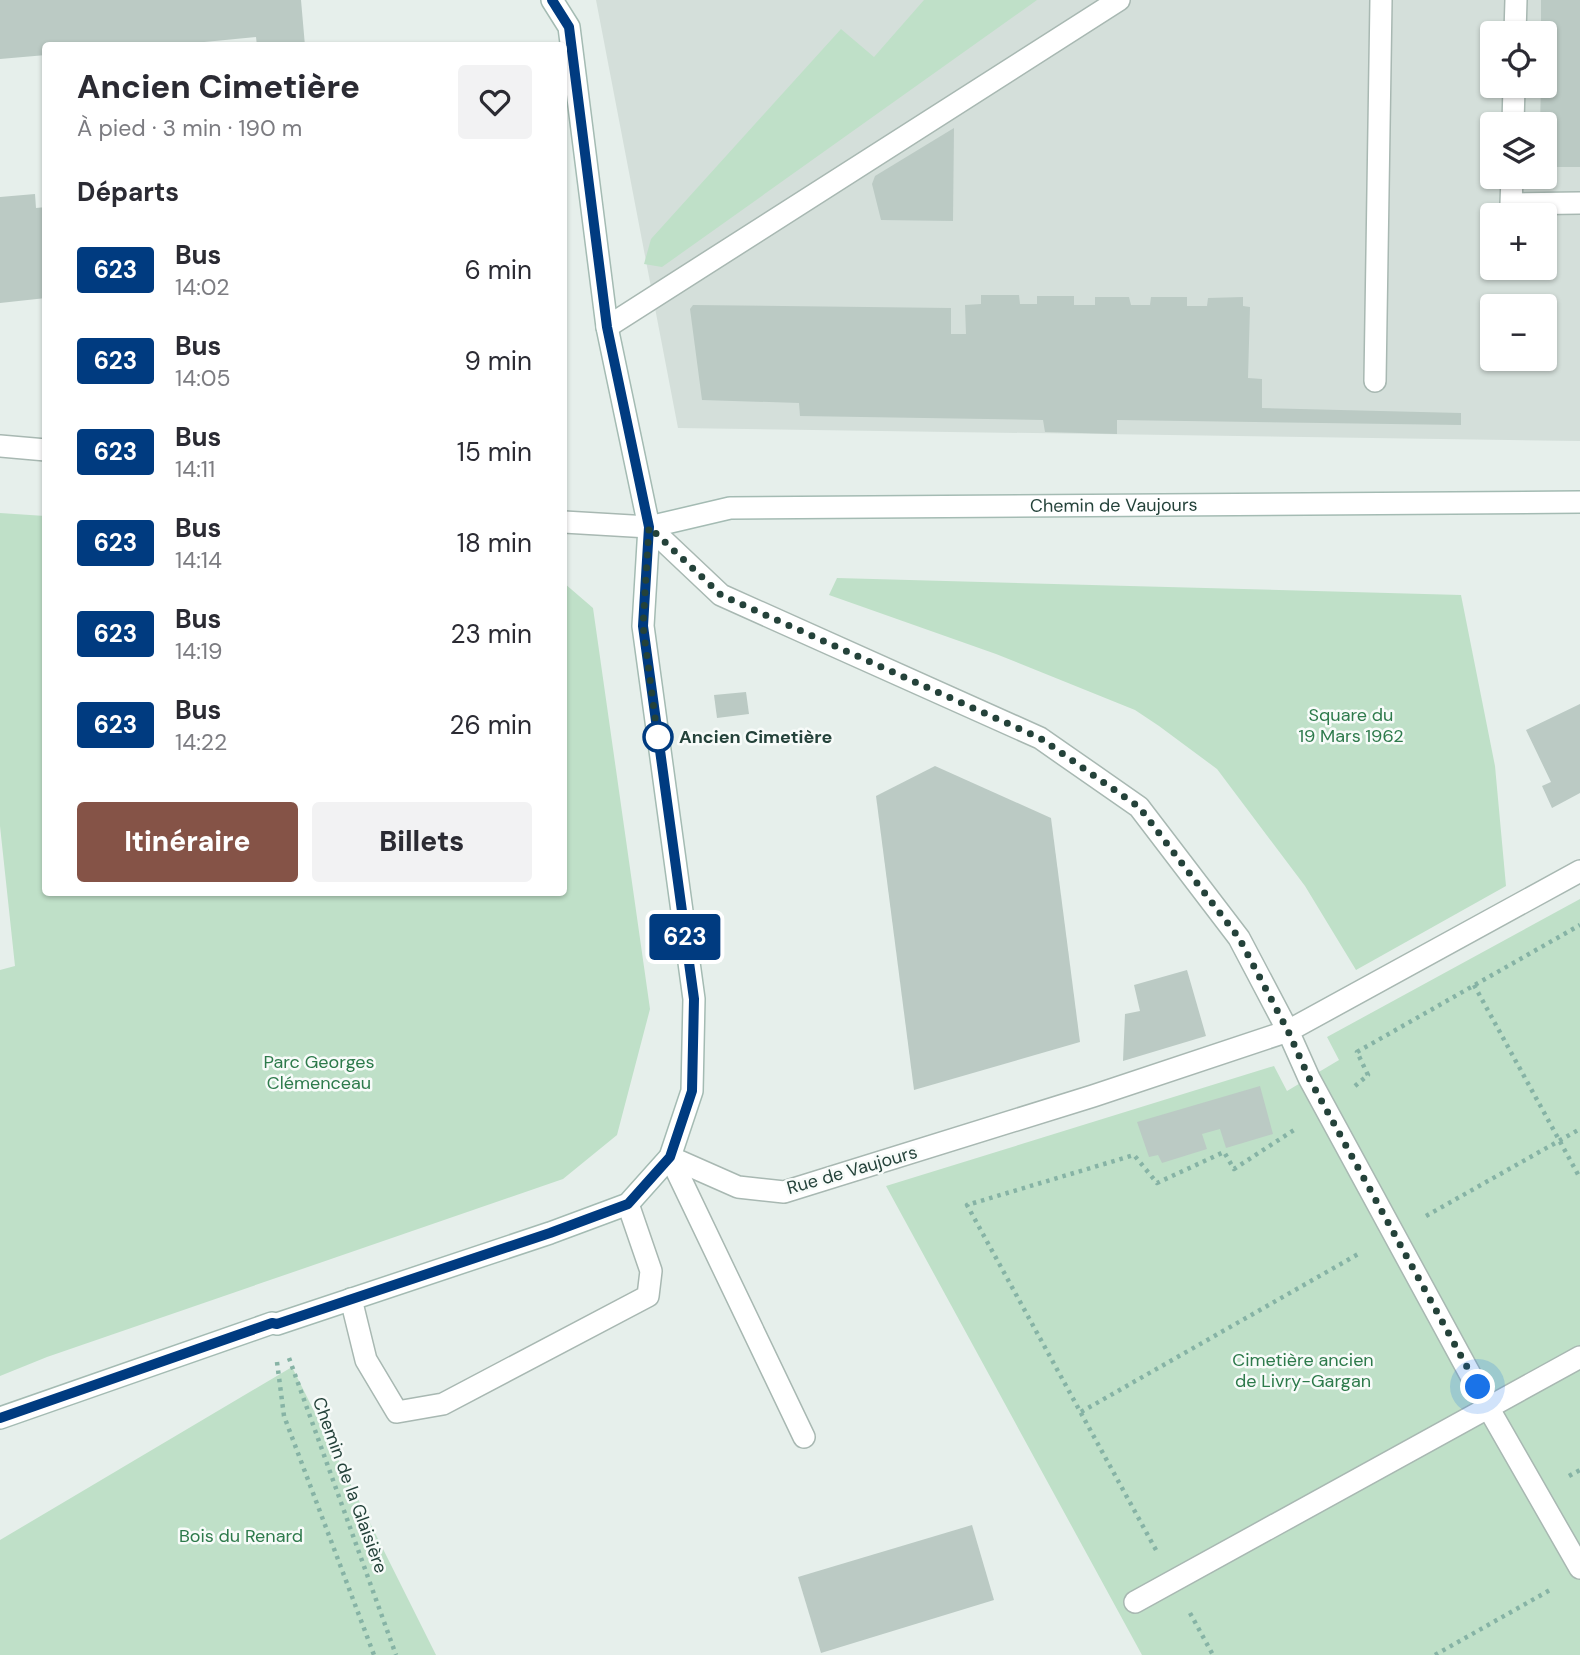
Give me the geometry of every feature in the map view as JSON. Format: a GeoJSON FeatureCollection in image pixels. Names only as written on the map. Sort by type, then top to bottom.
{"type":"FeatureCollection","features":[{"type":"Feature","properties":{"kind":"street"},"geometry":{"type":"LineString","coordinates":[[0,1418],[550,1233],[628,1204],[670,1157],[692,1091],[694,999],[643,626],[649,527],[607,327],[569,27],[552,0]]}},
{"type":"Feature","properties":{"kind":"street"},"geometry":{"type":"LineString","coordinates":[[607,327],[1119,0]]}},
{"type":"Feature","properties":{"kind":"street"},"geometry":{"type":"LineString","coordinates":[[1375,382],[1381,0]]}},
{"type":"Feature","properties":{"kind":"street"},"geometry":{"type":"LineString","coordinates":[[1515,21],[1516,0]]}},
{"type":"Feature","properties":{"kind":"street"},"geometry":{"type":"LineString","coordinates":[[1512,189],[1511,204],[1580,203]]}},
{"type":"Feature","properties":{"kind":"street"},"geometry":{"type":"LineString","coordinates":[[0,446],[42,450]]}},
{"type":"Feature","properties":{"kind":"street","name":"Chemin de Vaujours"},"geometry":{"type":"LineString","coordinates":[[567,522],[649,527],[730,508],[1580,502]]}},
{"type":"Feature","properties":{"kind":"street"},"geometry":{"type":"LineString","coordinates":[[649,527],[721,595],[1040,738],[1139,807],[1239,938],[1288,1031],[1309,1078],[1489,1409],[1580,1568]]}},
{"type":"Feature","properties":{"kind":"street","name":"Rue de Vaujours"},"geometry":{"type":"LineString","coordinates":[[670,1157],[738,1187],[785,1192],[1093,1096],[1288,1031],[1580,871]]}},
{"type":"Feature","properties":{"kind":"street"},"geometry":{"type":"LineString","coordinates":[[670,1157],[804,1437]]}},
{"type":"Feature","properties":{"kind":"street"},"geometry":{"type":"LineString","coordinates":[[351,1299],[366,1360],[397,1412],[443,1404],[648,1296],[651,1271],[628,1204]]}},
{"type":"Feature","properties":{"kind":"street"},"geometry":{"type":"LineString","coordinates":[[1135,1602],[1580,1357]]}},
{"type":"Feature","properties":{"kind":"path"},"geometry":{"type":"LineString","coordinates":[[1213,1655],[967,1205],[1133,1155],[1157,1183],[1224,1152],[1234,1169],[1326,1109],[1368,1075],[1357,1052],[1580,925]]}},
{"type":"Feature","properties":{"kind":"path"},"geometry":{"type":"LineString","coordinates":[[1474,985],[1580,1178]]}},
{"type":"Feature","properties":{"kind":"path"},"geometry":{"type":"LineString","coordinates":[[1081,1412],[1580,1129]]}},
{"type":"Feature","properties":{"kind":"path","name":"Chemin de la Glaisière"},"geometry":{"type":"LineString","coordinates":[[275,1324],[284,1416],[374,1655]]}},
{"type":"Feature","properties":{"kind":"path","name":"Chemin de la Glaisière"},"geometry":{"type":"LineString","coordinates":[[275,1324],[396,1655]]}},
{"type":"Feature","properties":{"kind":"path"},"geometry":{"type":"LineString","coordinates":[[1435,1655],[1556,1587]]}},
{"type":"Feature","properties":{"kind":"shaded area"},"geometry":{"type":"Polygon","coordinates":[[[596,0],[1580,0],[1580,441],[678,428],[596,0]]]}},
{"type":"Feature","properties":{"kind":"green space"},"geometry":{"type":"Polygon","coordinates":[[[924,0],[1037,0],[662,267],[644,264],[651,239],[841,29],[874,57],[924,0]]]}},
{"type":"Feature","properties":{"kind":"green space","name":"Parc Georges Clémenceau"},"geometry":{"type":"Polygon","coordinates":[[[0,513],[42,516],[42,896],[567,896],[567,586],[593,608],[650,1009],[617,1135],[563,1179],[47,1357],[0,1376],[0,970],[15,966],[0,826],[0,513]]]}},
{"type":"Feature","properties":{"kind":"green space","name":"Square du 19 Mars 1962"},"geometry":{"type":"Polygon","coordinates":[[[837,578],[1461,595],[1495,766],[1506,886],[1356,970],[1305,886],[1217,769],[1135,710],[996,654],[829,595],[837,578]]]}},
{"type":"Feature","properties":{"kind":"green space","name":"Cimetière ancien de Livry-Gargan"},"geometry":{"type":"Polygon","coordinates":[[[1580,899],[1580,1655],[1142,1655],[886,1186],[1274,1066],[1287,1091],[1339,1060],[1327,1037],[1580,899]]]}},
{"type":"Feature","properties":{"kind":"green space","name":"Bois du Renard"},"geometry":{"type":"Polygon","coordinates":[[[292,1367],[436,1655],[0,1655],[0,1540],[292,1367]]]}},
{"type":"Feature","properties":{"kind":"building"},"geometry":{"type":"Polygon","coordinates":[[[0,0],[301,0],[305,42],[257,42],[256,37],[204,42],[42,42],[42,55],[0,59],[0,0]]]}},
{"type":"Feature","properties":{"kind":"building"},"geometry":{"type":"Polygon","coordinates":[[[1541,0],[1580,0],[1580,167],[1557,167],[1557,112],[1540,112],[1541,98],[1557,98],[1557,21],[1541,21],[1541,0]]]}},
{"type":"Feature","properties":{"kind":"building"},"geometry":{"type":"Polygon","coordinates":[[[954,128],[953,221],[881,220],[872,184],[875,176],[954,128]]]}},
{"type":"Feature","properties":{"kind":"building"},"geometry":{"type":"Polygon","coordinates":[[[35,194],[36,208],[42,207],[42,298],[0,303],[0,197],[35,194]]]}},
{"type":"Feature","properties":{"kind":"building"},"geometry":{"type":"Polygon","coordinates":[[[981,295],[1019,295],[1020,304],[1037,304],[1037,296],[1074,296],[1074,305],[1095,305],[1095,297],[1129,297],[1131,305],[1150,305],[1151,297],[1187,297],[1187,306],[1207,306],[1208,298],[1243,297],[1243,306],[1250,307],[1248,378],[1262,379],[1262,408],[1461,413],[1461,425],[1117,420],[1117,434],[1045,432],[1043,420],[800,416],[799,403],[702,400],[690,309],[693,305],[951,308],[951,334],[966,334],[965,305],[981,304],[981,295]]]}},
{"type":"Feature","properties":{"kind":"building"},"geometry":{"type":"Polygon","coordinates":[[[746,692],[749,714],[717,718],[714,695],[746,692]]]}},
{"type":"Feature","properties":{"kind":"building"},"geometry":{"type":"Polygon","coordinates":[[[1580,704],[1580,793],[1552,808],[1542,786],[1551,782],[1526,730],[1580,704]]]}},
{"type":"Feature","properties":{"kind":"building"},"geometry":{"type":"Polygon","coordinates":[[[935,766],[1051,818],[1080,1042],[914,1090],[876,796],[935,766]]]}},
{"type":"Feature","properties":{"kind":"building"},"geometry":{"type":"Polygon","coordinates":[[[1187,970],[1206,1036],[1123,1061],[1125,1014],[1140,1011],[1134,985],[1187,970]]]}},
{"type":"Feature","properties":{"kind":"building"},"geometry":{"type":"Polygon","coordinates":[[[1260,1086],[1273,1134],[1226,1148],[1220,1129],[1202,1134],[1207,1149],[1162,1163],[1158,1155],[1149,1157],[1137,1122],[1260,1086]]]}},
{"type":"Feature","properties":{"kind":"building"},"geometry":{"type":"Polygon","coordinates":[[[972,1525],[994,1600],[821,1653],[798,1577],[972,1525]]]}},
{"type":"Feature","properties":{"kind":"bus line","name":"623"},"geometry":{"type":"LineString","coordinates":[[0,1418],[272,1323],[277,1324],[550,1233],[628,1204],[670,1157],[692,1091],[694,999],[643,626],[649,527],[607,327],[569,27],[552,0]]}},
{"type":"Feature","properties":{"kind":"place","name":"Ancien Cimetière"},"geometry":{"type":"Point","coordinates":[658,737]}},
{"type":"Feature","properties":{"kind":"route"},"geometry":{"type":"LineString","coordinates":[[658,737],[658,740],[643,626],[649,527],[721,595],[1040,738],[1139,807],[1239,938],[1288,1031],[1309,1078],[1478,1387]]}}]}
